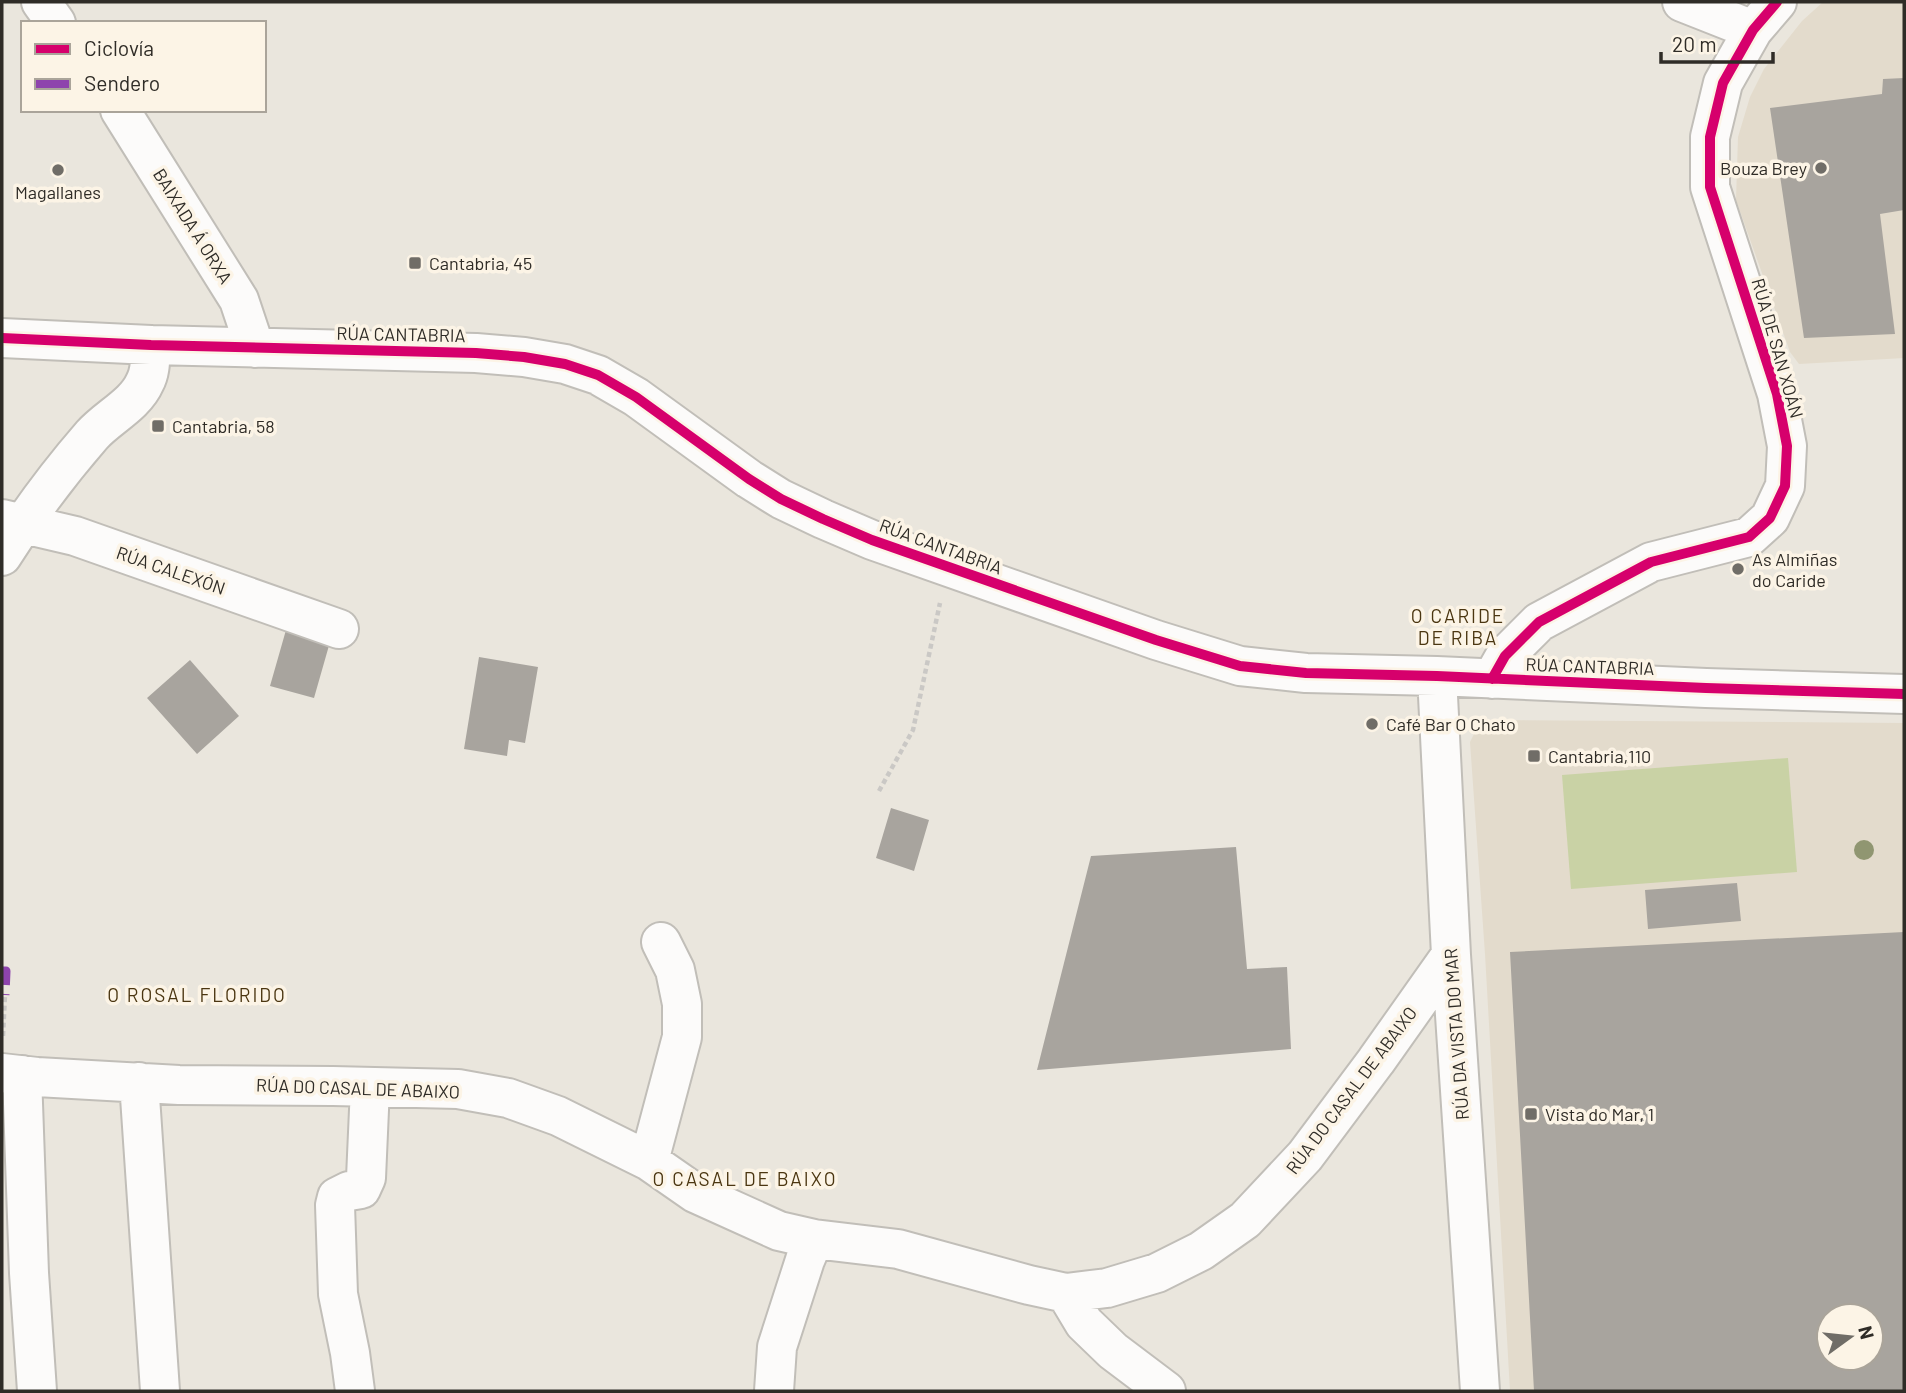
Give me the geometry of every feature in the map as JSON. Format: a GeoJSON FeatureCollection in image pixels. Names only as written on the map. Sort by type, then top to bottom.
{"type":"FeatureCollection","features":[{"type":"Feature","properties":{"kind":"street"},"geometry":{"type":"LineString","coordinates":[[41,2],[55,21]]}},
{"type":"Feature","properties":{"kind":"street"},"geometry":{"type":"LineString","coordinates":[[1682,2],[1753,30]]}},
{"type":"Feature","properties":{"kind":"street","name":"RÚA DE SAN XOÁN"},"geometry":{"type":"LineString","coordinates":[[1492,679],[1505,656],[1539,622],[1651,562],[1749,537],[1770,518],[1785,486],[1787,446],[1777,394],[1710,187],[1710,137],[1723,83],[1753,30],[1777,2]]}},
{"type":"Feature","properties":{"kind":"street","name":"BAIXADA Á ORXA"},"geometry":{"type":"LineString","coordinates":[[121,112],[239,300],[255,348]]}},
{"type":"Feature","properties":{"kind":"street","name":"RÚA CANTABRIA"},"geometry":{"type":"LineString","coordinates":[[2,338],[151,345],[476,353],[565,364],[598,375],[636,397],[717,457],[781,499],[872,540],[1156,640],[1240,666],[1306,673],[1904,694]]}},
{"type":"Feature","properties":{"kind":"street"},"geometry":{"type":"LineString","coordinates":[[2,555],[12,521],[44,494],[94,432],[134,398],[145,383],[150,368],[151,345]]}},
{"type":"Feature","properties":{"kind":"street","name":"RÚA CALEXÓN"},"geometry":{"type":"LineString","coordinates":[[12,521],[75,536],[339,629]]}},
{"type":"Feature","properties":{"kind":"street","name":"RÚA DA VISTA DO MAR"},"geometry":{"type":"LineString","coordinates":[[1437,676],[1451,955],[1480,1391]]}},
{"type":"Feature","properties":{"kind":"street"},"geometry":{"type":"LineString","coordinates":[[649,1161],[682,1037],[682,1004],[675,970],[660,942]]}},
{"type":"Feature","properties":{"kind":"street","name":"RÚA DO CASAL DE ABAIXO"},"geometry":{"type":"LineString","coordinates":[[9,1064],[179,1085],[458,1089],[508,1098],[558,1116],[649,1161],[695,1193],[779,1231],[814,1240],[898,1249],[1066,1293],[1107,1287],[1157,1273],[1201,1251],[1245,1220],[1305,1156],[1451,955]]}},
{"type":"Feature","properties":{"kind":"street"},"geometry":{"type":"LineString","coordinates":[[9,1064],[37,1391]]}},
{"type":"Feature","properties":{"kind":"street"},"geometry":{"type":"LineString","coordinates":[[139,1082],[160,1391]]}},
{"type":"Feature","properties":{"kind":"street"},"geometry":{"type":"LineString","coordinates":[[355,1391],[338,1294],[335,1205],[337,1197],[361,1189],[366,1178],[370,1087]]}},
{"type":"Feature","properties":{"kind":"street"},"geometry":{"type":"LineString","coordinates":[[774,1391],[777,1347],[805,1259],[814,1240]]}},
{"type":"Feature","properties":{"kind":"street"},"geometry":{"type":"LineString","coordinates":[[1066,1293],[1084,1323],[1113,1352],[1166,1391]]}},
{"type":"Feature","properties":{"kind":"path"},"geometry":{"type":"LineString","coordinates":[[879,791],[913,730],[942,598]]}},
{"type":"Feature","properties":{"kind":"path"},"geometry":{"type":"LineString","coordinates":[[5,995],[9,1064]]}},
{"type":"Feature","properties":{"kind":"shaded area","name":"Bouza Brey"},"geometry":{"type":"Polygon","coordinates":[[[1823,2],[1904,2],[1904,358],[1799,364],[1790,352],[1736,200],[1738,137],[1750,97],[1764,69],[1802,21],[1823,2]]]}},
{"type":"Feature","properties":{"kind":"shaded area"},"geometry":{"type":"Polygon","coordinates":[[[1481,720],[1904,723],[1904,1391],[1510,1391],[1470,742],[1481,720]]]}},
{"type":"Feature","properties":{"kind":"green space"},"geometry":{"type":"Polygon","coordinates":[[[1788,758],[1797,872],[1571,889],[1562,775],[1788,758]]]}},
{"type":"Feature","properties":{"kind":"building"},"geometry":{"type":"Polygon","coordinates":[[[1904,78],[1904,210],[1880,214],[1895,334],[1804,338],[1770,108],[1882,94],[1883,79],[1904,78]]]}},
{"type":"Feature","properties":{"kind":"building"},"geometry":{"type":"Polygon","coordinates":[[[288,623],[332,635],[314,698],[270,686],[288,623]]]}},
{"type":"Feature","properties":{"kind":"building"},"geometry":{"type":"Polygon","coordinates":[[[479,657],[538,667],[525,743],[509,740],[507,756],[464,749],[479,657]]]}},
{"type":"Feature","properties":{"kind":"building"},"geometry":{"type":"Polygon","coordinates":[[[190,660],[239,716],[197,754],[147,698],[190,660]]]}},
{"type":"Feature","properties":{"kind":"building"},"geometry":{"type":"Polygon","coordinates":[[[891,808],[929,820],[914,871],[876,858],[891,808]]]}},
{"type":"Feature","properties":{"kind":"building"},"geometry":{"type":"Polygon","coordinates":[[[1236,847],[1247,969],[1287,967],[1291,1049],[1037,1070],[1091,856],[1236,847]]]}},
{"type":"Feature","properties":{"kind":"building"},"geometry":{"type":"Polygon","coordinates":[[[1737,883],[1741,921],[1648,929],[1645,890],[1737,883]]]}},
{"type":"Feature","properties":{"kind":"building"},"geometry":{"type":"Polygon","coordinates":[[[1904,932],[1904,1391],[1534,1391],[1510,952],[1904,932]]]}},
{"type":"Feature","properties":{"kind":"marked path"},"geometry":{"type":"LineString","coordinates":[[2,971],[6,971],[5,995]]}},
{"type":"Feature","properties":{"kind":"cycle path"},"geometry":{"type":"LineString","coordinates":[[1492,679],[1505,656],[1539,622],[1651,562],[1749,537],[1770,518],[1785,486],[1787,446],[1777,394],[1710,187],[1710,137],[1723,83],[1753,30],[1777,2]]}},
{"type":"Feature","properties":{"kind":"cycle path"},"geometry":{"type":"LineString","coordinates":[[2,338],[151,345],[476,353],[565,364],[598,375],[636,397],[749,479],[781,499],[823,519],[872,540],[1156,640],[1240,666],[1306,673],[1904,694]]}},
{"type":"Feature","properties":{"kind":"place","name":"Bouza Brey"},"geometry":{"type":"Point","coordinates":[1821,168]}},
{"type":"Feature","properties":{"kind":"place","name":"Magallanes"},"geometry":{"type":"Point","coordinates":[58,170]}},
{"type":"Feature","properties":{"kind":"place","name":"Cantabria, 45"},"geometry":{"type":"Point","coordinates":[415,263]}},
{"type":"Feature","properties":{"kind":"place","name":"Cantabria, 58"},"geometry":{"type":"Point","coordinates":[158,426]}},
{"type":"Feature","properties":{"kind":"place","name":"As Almiñas do Caride"},"geometry":{"type":"Point","coordinates":[1738,569]}},
{"type":"Feature","properties":{"kind":"place","name":"Café Bar O Chato"},"geometry":{"type":"Point","coordinates":[1372,724]}},
{"type":"Feature","properties":{"kind":"place","name":"Cantabria,110"},"geometry":{"type":"Point","coordinates":[1534,756]}},
{"type":"Feature","properties":{"kind":"place","name":"Vista do Mar, 1"},"geometry":{"type":"Point","coordinates":[1531,1114]}},
{"type":"Feature","properties":{"kind":"district","name":"O CARIDE DE RIBA"},"geometry":{"type":"Point","coordinates":[1458,626]}},
{"type":"Feature","properties":{"kind":"district","name":"O ROSAL FLORIDO"},"geometry":{"type":"Point","coordinates":[197,994]}},
{"type":"Feature","properties":{"kind":"district","name":"O CASAL DE BAIXO"},"geometry":{"type":"Point","coordinates":[745,1178]}}]}
